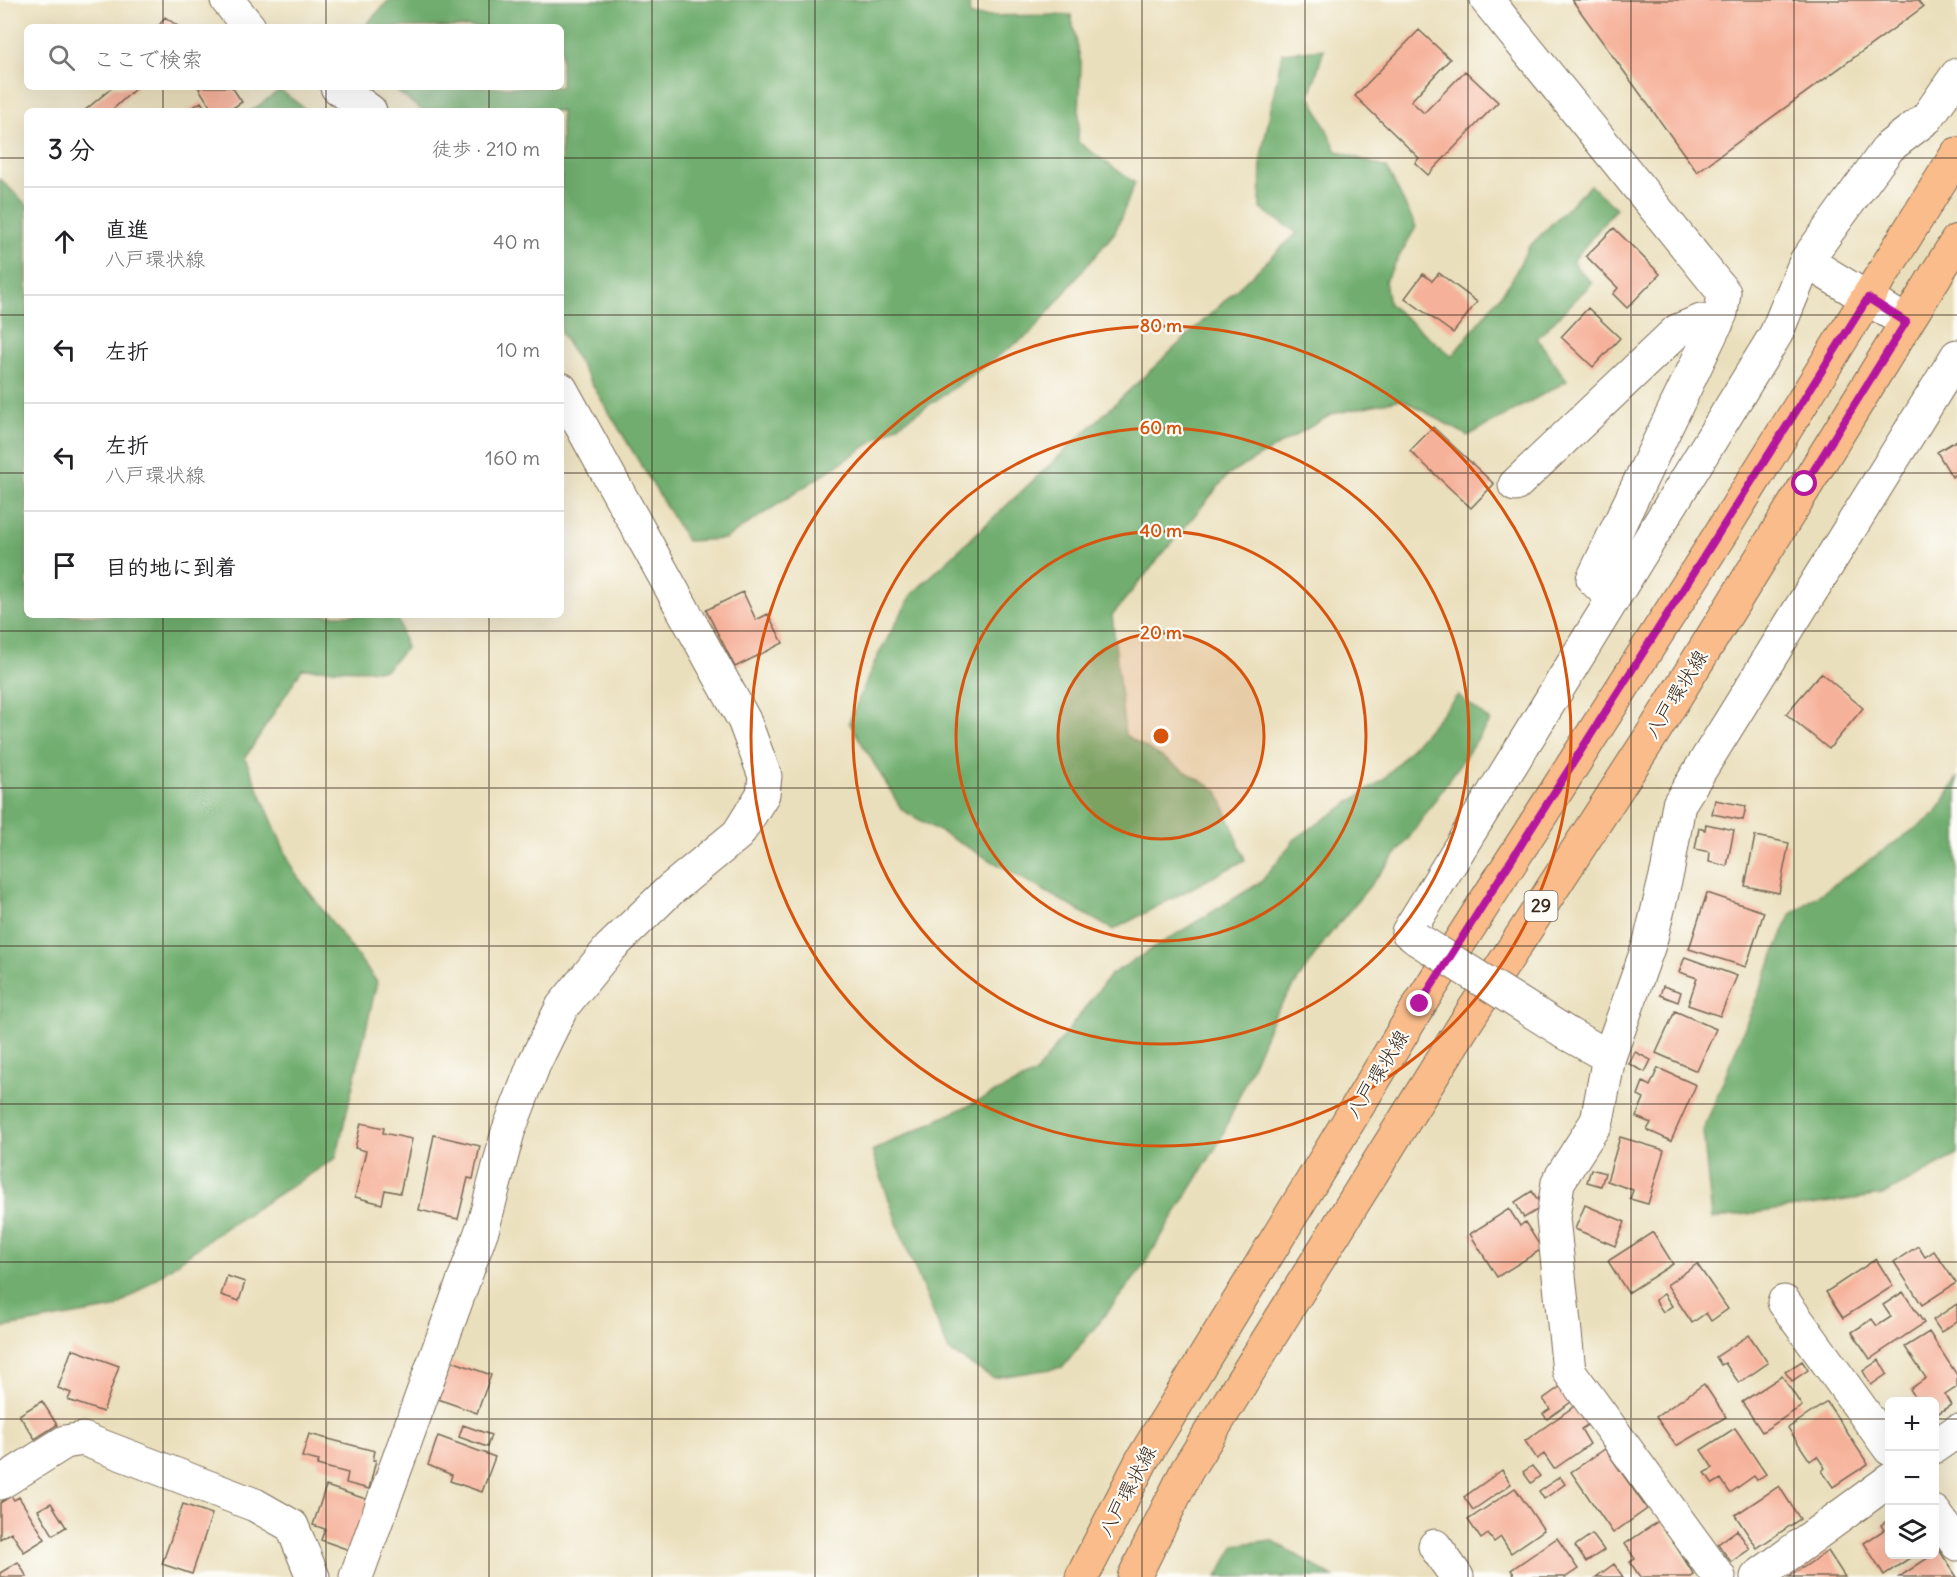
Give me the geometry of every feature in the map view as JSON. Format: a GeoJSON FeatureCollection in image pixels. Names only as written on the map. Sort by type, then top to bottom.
{"type":"FeatureCollection","features":[{"type":"Feature","properties":{"kind":"main road","name":"八戸環状線"},"geometry":{"type":"LineString","coordinates":[[1082,1577],[1142,1460],[1414,1014],[1702,562],[1957,154]]}},
{"type":"Feature","properties":{"kind":"main road","name":"八戸環状線"},"geometry":{"type":"LineString","coordinates":[[1134,1577],[1187,1470],[1464,1025],[1653,733],[1957,241]]}},
{"type":"Feature","properties":{"kind":"street"},"geometry":{"type":"LineString","coordinates":[[227,0],[247,24]]}},
{"type":"Feature","properties":{"kind":"street"},"geometry":{"type":"LineString","coordinates":[[1487,0],[1714,277],[1724,293],[1717,323],[1593,579],[1612,598]]}},
{"type":"Feature","properties":{"kind":"street"},"geometry":{"type":"LineString","coordinates":[[1609,1057],[1568,1035],[1408,932],[1776,334],[1806,261],[1889,147],[1927,118],[1957,75]]}},
{"type":"Feature","properties":{"kind":"street"},"geometry":{"type":"LineString","coordinates":[[341,90],[366,108]]}},
{"type":"Feature","properties":{"kind":"street"},"geometry":{"type":"LineString","coordinates":[[1806,261],[1906,322]]}},
{"type":"Feature","properties":{"kind":"street"},"geometry":{"type":"LineString","coordinates":[[1515,485],[1677,331],[1701,321],[1717,323]]}},
{"type":"Feature","properties":{"kind":"street"},"geometry":{"type":"LineString","coordinates":[[1719,1577],[1569,1371],[1553,1218],[1558,1182],[1597,1121],[1609,1057],[1650,942],[1668,868],[1679,804],[1957,356]]}},
{"type":"Feature","properties":{"kind":"street"},"geometry":{"type":"LineString","coordinates":[[356,1577],[483,1227],[508,1132],[534,1064],[562,1007],[610,948],[670,890],[738,834],[763,794],[765,776],[744,720],[564,394]]}},
{"type":"Feature","properties":{"kind":"street"},"geometry":{"type":"LineString","coordinates":[[1784,1302],[1885,1442]]}},
{"type":"Feature","properties":{"kind":"street"},"geometry":{"type":"LineString","coordinates":[[1939,1445],[1957,1431]]}},
{"type":"Feature","properties":{"kind":"street"},"geometry":{"type":"LineString","coordinates":[[0,1483],[65,1442],[83,1439],[255,1505],[292,1526],[314,1577]]}},
{"type":"Feature","properties":{"kind":"street"},"geometry":{"type":"LineString","coordinates":[[1757,1577],[1885,1484]]}},
{"type":"Feature","properties":{"kind":"street"},"geometry":{"type":"LineString","coordinates":[[1939,1518],[1957,1544]]}},
{"type":"Feature","properties":{"kind":"street"},"geometry":{"type":"LineString","coordinates":[[1435,1546],[1457,1577]]}},
{"type":"Feature","properties":{"kind":"green space"},"geometry":{"type":"Polygon","coordinates":[[[389,0],[969,0],[970,16],[1071,15],[1081,63],[1078,142],[1135,183],[1115,232],[1031,333],[935,401],[725,539],[687,541],[564,338],[564,108],[419,108],[395,90],[564,90],[564,24],[367,24],[389,0]]]}},
{"type":"Feature","properties":{"kind":"green space"},"geometry":{"type":"Polygon","coordinates":[[[1324,49],[1310,95],[1337,151],[1387,168],[1416,227],[1385,281],[1389,304],[1452,356],[1510,283],[1528,248],[1590,185],[1616,208],[1572,262],[1592,283],[1537,338],[1567,381],[1468,436],[1402,399],[1332,414],[1228,475],[1112,615],[1125,735],[1218,791],[1245,860],[1113,930],[902,810],[849,722],[875,661],[912,594],[1297,233],[1260,208],[1261,157],[1282,53],[1324,49]]]}},
{"type":"Feature","properties":{"kind":"green space"},"geometry":{"type":"Polygon","coordinates":[[[280,90],[304,108],[255,108],[280,90]]]}},
{"type":"Feature","properties":{"kind":"green space"},"geometry":{"type":"Polygon","coordinates":[[[0,179],[24,202],[24,618],[398,618],[406,648],[385,670],[302,669],[245,758],[294,872],[377,982],[336,1158],[228,1226],[115,1308],[0,1328],[0,179]]]}},
{"type":"Feature","properties":{"kind":"green space"},"geometry":{"type":"Polygon","coordinates":[[[1458,695],[1490,721],[1406,842],[1326,939],[1274,1015],[1220,1141],[1140,1271],[1063,1367],[993,1378],[949,1351],[902,1237],[872,1151],[1035,1074],[1110,975],[1261,882],[1295,839],[1384,779],[1458,695]]]}},
{"type":"Feature","properties":{"kind":"green space"},"geometry":{"type":"Polygon","coordinates":[[[1957,778],[1957,1155],[1882,1195],[1712,1219],[1703,1131],[1790,915],[1936,814],[1957,778]]]}},
{"type":"Feature","properties":{"kind":"green space"},"geometry":{"type":"Polygon","coordinates":[[[1271,1540],[1333,1577],[1217,1577],[1235,1545],[1271,1540]]]}},
{"type":"Feature","properties":{"kind":"building"},"geometry":{"type":"Polygon","coordinates":[[[1572,0],[1918,0],[1923,7],[1697,172],[1572,0]]]}},
{"type":"Feature","properties":{"kind":"building"},"geometry":{"type":"Polygon","coordinates":[[[165,17],[175,24],[160,24],[165,17]]]}},
{"type":"Feature","properties":{"kind":"building"},"geometry":{"type":"Polygon","coordinates":[[[1419,30],[1450,59],[1411,101],[1424,113],[1465,71],[1498,102],[1428,175],[1415,163],[1419,158],[1355,96],[1419,30]]]}},
{"type":"Feature","properties":{"kind":"building"},"geometry":{"type":"Polygon","coordinates":[[[109,90],[134,90],[114,108],[88,108],[109,90]]]}},
{"type":"Feature","properties":{"kind":"building"},"geometry":{"type":"Polygon","coordinates":[[[200,90],[234,90],[242,102],[233,108],[211,108],[200,90]]]}},
{"type":"Feature","properties":{"kind":"building"},"geometry":{"type":"Polygon","coordinates":[[[201,102],[205,108],[192,108],[201,102]]]}},
{"type":"Feature","properties":{"kind":"building"},"geometry":{"type":"Polygon","coordinates":[[[1614,228],[1660,274],[1627,308],[1613,294],[1618,288],[1586,256],[1614,228]]]}},
{"type":"Feature","properties":{"kind":"building"},"geometry":{"type":"Polygon","coordinates":[[[1439,273],[1477,302],[1453,333],[1405,298],[1423,274],[1432,281],[1439,273]]]}},
{"type":"Feature","properties":{"kind":"building"},"geometry":{"type":"Polygon","coordinates":[[[1588,308],[1620,338],[1593,367],[1561,337],[1588,308]]]}},
{"type":"Feature","properties":{"kind":"building"},"geometry":{"type":"Polygon","coordinates":[[[1433,427],[1494,484],[1471,508],[1410,451],[1433,427]]]}},
{"type":"Feature","properties":{"kind":"building"},"geometry":{"type":"Polygon","coordinates":[[[1957,440],[1957,474],[1952,477],[1937,452],[1957,440]]]}},
{"type":"Feature","properties":{"kind":"building"},"geometry":{"type":"Polygon","coordinates":[[[743,592],[756,620],[768,614],[783,643],[735,667],[706,610],[743,592]]]}},
{"type":"Feature","properties":{"kind":"building"},"geometry":{"type":"Polygon","coordinates":[[[1821,673],[1863,708],[1829,749],[1786,714],[1821,673]]]}},
{"type":"Feature","properties":{"kind":"building"},"geometry":{"type":"Polygon","coordinates":[[[1715,800],[1746,806],[1743,820],[1712,814],[1715,800]]]}},
{"type":"Feature","properties":{"kind":"building"},"geometry":{"type":"Polygon","coordinates":[[[1706,824],[1734,830],[1727,866],[1709,862],[1710,852],[1695,849],[1699,828],[1705,830],[1706,824]]]}},
{"type":"Feature","properties":{"kind":"building"},"geometry":{"type":"Polygon","coordinates":[[[1755,836],[1789,843],[1779,893],[1745,886],[1755,836]]]}},
{"type":"Feature","properties":{"kind":"building"},"geometry":{"type":"Polygon","coordinates":[[[1707,893],[1764,912],[1746,967],[1689,949],[1707,893]]]}},
{"type":"Feature","properties":{"kind":"building"},"geometry":{"type":"Polygon","coordinates":[[[1685,957],[1737,976],[1720,1016],[1688,1005],[1697,978],[1679,972],[1685,957]]]}},
{"type":"Feature","properties":{"kind":"building"},"geometry":{"type":"Polygon","coordinates":[[[1663,986],[1681,992],[1678,1002],[1660,995],[1663,986]]]}},
{"type":"Feature","properties":{"kind":"building"},"geometry":{"type":"Polygon","coordinates":[[[1675,1011],[1716,1029],[1697,1071],[1656,1053],[1675,1011]]]}},
{"type":"Feature","properties":{"kind":"building"},"geometry":{"type":"Polygon","coordinates":[[[1635,1052],[1651,1060],[1645,1072],[1629,1064],[1635,1052]]]}},
{"type":"Feature","properties":{"kind":"building"},"geometry":{"type":"Polygon","coordinates":[[[1658,1068],[1696,1085],[1671,1141],[1647,1130],[1651,1123],[1636,1117],[1644,1098],[1638,1095],[1643,1082],[1650,1086],[1658,1068]]]}},
{"type":"Feature","properties":{"kind":"building"},"geometry":{"type":"Polygon","coordinates":[[[361,1123],[384,1128],[383,1133],[412,1139],[400,1193],[385,1190],[382,1204],[355,1197],[366,1151],[355,1148],[361,1123]]]}},
{"type":"Feature","properties":{"kind":"building"},"geometry":{"type":"Polygon","coordinates":[[[434,1135],[480,1146],[473,1179],[468,1178],[458,1219],[419,1210],[434,1135]]]}},
{"type":"Feature","properties":{"kind":"building"},"geometry":{"type":"Polygon","coordinates":[[[1620,1137],[1664,1150],[1648,1204],[1630,1199],[1633,1190],[1607,1181],[1620,1137]]]}},
{"type":"Feature","properties":{"kind":"building"},"geometry":{"type":"Polygon","coordinates":[[[1591,1169],[1605,1173],[1601,1186],[1587,1182],[1591,1169]]]}},
{"type":"Feature","properties":{"kind":"building"},"geometry":{"type":"Polygon","coordinates":[[[1532,1191],[1542,1207],[1524,1218],[1515,1202],[1532,1191]]]}},
{"type":"Feature","properties":{"kind":"building"},"geometry":{"type":"Polygon","coordinates":[[[1585,1205],[1625,1222],[1615,1246],[1575,1229],[1585,1205]]]}},
{"type":"Feature","properties":{"kind":"building"},"geometry":{"type":"Polygon","coordinates":[[[1509,1209],[1520,1226],[1525,1222],[1542,1249],[1497,1277],[1470,1234],[1509,1209]]]}},
{"type":"Feature","properties":{"kind":"building"},"geometry":{"type":"Polygon","coordinates":[[[1653,1232],[1673,1264],[1628,1293],[1608,1261],[1653,1232]]]}},
{"type":"Feature","properties":{"kind":"building"},"geometry":{"type":"Polygon","coordinates":[[[1918,1246],[1925,1257],[1934,1251],[1956,1283],[1922,1305],[1894,1262],[1918,1246]]]}},
{"type":"Feature","properties":{"kind":"building"},"geometry":{"type":"Polygon","coordinates":[[[1876,1259],[1893,1286],[1843,1318],[1826,1292],[1876,1259]]]}},
{"type":"Feature","properties":{"kind":"building"},"geometry":{"type":"Polygon","coordinates":[[[1697,1264],[1728,1309],[1711,1321],[1706,1313],[1692,1323],[1667,1285],[1697,1264]]]}},
{"type":"Feature","properties":{"kind":"building"},"geometry":{"type":"Polygon","coordinates":[[[227,1276],[245,1282],[239,1301],[221,1295],[227,1276]]]}},
{"type":"Feature","properties":{"kind":"building"},"geometry":{"type":"Polygon","coordinates":[[[1903,1292],[1924,1323],[1870,1359],[1852,1332],[1872,1319],[1877,1326],[1891,1317],[1883,1305],[1903,1292]]]}},
{"type":"Feature","properties":{"kind":"building"},"geometry":{"type":"Polygon","coordinates":[[[1664,1294],[1672,1306],[1663,1312],[1655,1300],[1664,1294]]]}},
{"type":"Feature","properties":{"kind":"building"},"geometry":{"type":"Polygon","coordinates":[[[1957,1304],[1957,1321],[1941,1332],[1933,1320],[1957,1304]]]}},
{"type":"Feature","properties":{"kind":"building"},"geometry":{"type":"Polygon","coordinates":[[[1929,1332],[1957,1375],[1957,1387],[1945,1395],[1951,1405],[1939,1413],[1939,1397],[1915,1397],[1910,1389],[1926,1378],[1905,1347],[1929,1332]]]}},
{"type":"Feature","properties":{"kind":"building"},"geometry":{"type":"Polygon","coordinates":[[[1749,1335],[1768,1363],[1739,1383],[1725,1363],[1721,1365],[1716,1357],[1749,1335]]]}},
{"type":"Feature","properties":{"kind":"building"},"geometry":{"type":"Polygon","coordinates":[[[72,1349],[119,1366],[103,1412],[68,1400],[71,1393],[58,1388],[72,1349]]]}},
{"type":"Feature","properties":{"kind":"building"},"geometry":{"type":"Polygon","coordinates":[[[1879,1360],[1887,1374],[1871,1385],[1863,1371],[1879,1360]]]}},
{"type":"Feature","properties":{"kind":"building"},"geometry":{"type":"Polygon","coordinates":[[[452,1361],[491,1375],[477,1413],[438,1399],[452,1361]]]}},
{"type":"Feature","properties":{"kind":"building"},"geometry":{"type":"Polygon","coordinates":[[[1802,1361],[1808,1370],[1792,1381],[1785,1372],[1802,1361]]]}},
{"type":"Feature","properties":{"kind":"building"},"geometry":{"type":"Polygon","coordinates":[[[1782,1376],[1802,1406],[1762,1432],[1742,1402],[1782,1376]]]}},
{"type":"Feature","properties":{"kind":"building"},"geometry":{"type":"Polygon","coordinates":[[[1704,1384],[1726,1417],[1676,1446],[1656,1417],[1704,1384]]]}},
{"type":"Feature","properties":{"kind":"building"},"geometry":{"type":"Polygon","coordinates":[[[1561,1386],[1571,1402],[1547,1419],[1543,1414],[1550,1409],[1543,1399],[1561,1386]]]}},
{"type":"Feature","properties":{"kind":"building"},"geometry":{"type":"Polygon","coordinates":[[[42,1401],[57,1425],[35,1439],[19,1415],[42,1401]]]}},
{"type":"Feature","properties":{"kind":"building"},"geometry":{"type":"Polygon","coordinates":[[[1827,1402],[1868,1464],[1833,1487],[1822,1471],[1825,1468],[1817,1456],[1810,1461],[1788,1428],[1827,1402]]]}},
{"type":"Feature","properties":{"kind":"building"},"geometry":{"type":"Polygon","coordinates":[[[1576,1405],[1589,1424],[1581,1429],[1590,1444],[1554,1469],[1544,1454],[1537,1459],[1525,1441],[1576,1405]]]}},
{"type":"Feature","properties":{"kind":"building"},"geometry":{"type":"Polygon","coordinates":[[[463,1425],[491,1435],[487,1447],[459,1437],[463,1425]]]}},
{"type":"Feature","properties":{"kind":"building"},"geometry":{"type":"Polygon","coordinates":[[[1735,1428],[1766,1474],[1757,1480],[1754,1476],[1730,1493],[1721,1479],[1713,1484],[1705,1473],[1713,1468],[1701,1450],[1735,1428]]]}},
{"type":"Feature","properties":{"kind":"building"},"geometry":{"type":"Polygon","coordinates":[[[309,1434],[375,1451],[373,1460],[376,1460],[369,1489],[346,1483],[348,1473],[317,1465],[319,1461],[302,1457],[309,1434]]]}},
{"type":"Feature","properties":{"kind":"building"},"geometry":{"type":"Polygon","coordinates":[[[438,1436],[495,1457],[482,1492],[450,1481],[452,1475],[428,1465],[438,1436]]]}},
{"type":"Feature","properties":{"kind":"building"},"geometry":{"type":"Polygon","coordinates":[[[1605,1449],[1647,1509],[1613,1533],[1571,1472],[1605,1449]]]}},
{"type":"Feature","properties":{"kind":"building"},"geometry":{"type":"Polygon","coordinates":[[[1532,1466],[1540,1476],[1531,1483],[1523,1472],[1532,1466]]]}},
{"type":"Feature","properties":{"kind":"building"},"geometry":{"type":"Polygon","coordinates":[[[1502,1470],[1511,1484],[1473,1510],[1464,1497],[1502,1470]]]}},
{"type":"Feature","properties":{"kind":"building"},"geometry":{"type":"Polygon","coordinates":[[[1560,1477],[1565,1484],[1544,1499],[1539,1491],[1560,1477]]]}},
{"type":"Feature","properties":{"kind":"building"},"geometry":{"type":"Polygon","coordinates":[[[326,1486],[369,1500],[352,1551],[321,1540],[325,1529],[313,1525],[326,1486]]]}},
{"type":"Feature","properties":{"kind":"building"},"geometry":{"type":"Polygon","coordinates":[[[1779,1486],[1800,1519],[1757,1548],[1735,1515],[1779,1486]]]}},
{"type":"Feature","properties":{"kind":"building"},"geometry":{"type":"Polygon","coordinates":[[[1515,1488],[1544,1530],[1511,1553],[1501,1537],[1494,1542],[1488,1534],[1481,1539],[1468,1520],[1515,1488]]]}},
{"type":"Feature","properties":{"kind":"building"},"geometry":{"type":"Polygon","coordinates":[[[11,1496],[14,1500],[19,1497],[45,1539],[24,1552],[11,1532],[0,1539],[0,1503],[11,1496]]]}},
{"type":"Feature","properties":{"kind":"building"},"geometry":{"type":"Polygon","coordinates":[[[51,1503],[66,1527],[53,1535],[38,1510],[51,1503]]]}},
{"type":"Feature","properties":{"kind":"building"},"geometry":{"type":"Polygon","coordinates":[[[183,1504],[212,1514],[192,1574],[162,1564],[183,1504]]]}},
{"type":"Feature","properties":{"kind":"building"},"geometry":{"type":"Polygon","coordinates":[[[1660,1520],[1694,1575],[1691,1577],[1640,1577],[1630,1562],[1635,1559],[1625,1544],[1660,1520]]]}},
{"type":"Feature","properties":{"kind":"building"},"geometry":{"type":"Polygon","coordinates":[[[1885,1522],[1885,1559],[1908,1559],[1884,1575],[1864,1543],[1884,1530],[1881,1525],[1885,1522]]]}},
{"type":"Feature","properties":{"kind":"building"},"geometry":{"type":"Polygon","coordinates":[[[1737,1530],[1750,1549],[1731,1562],[1718,1544],[1737,1530]]]}},
{"type":"Feature","properties":{"kind":"building"},"geometry":{"type":"Polygon","coordinates":[[[1592,1534],[1604,1550],[1586,1562],[1575,1546],[1592,1534]]]}},
{"type":"Feature","properties":{"kind":"building"},"geometry":{"type":"Polygon","coordinates":[[[1557,1538],[1578,1569],[1566,1577],[1516,1577],[1511,1570],[1557,1538]]]}},
{"type":"Feature","properties":{"kind":"building"},"geometry":{"type":"Polygon","coordinates":[[[1939,1550],[1957,1577],[1899,1577],[1926,1559],[1939,1559],[1939,1550]]]}},
{"type":"Feature","properties":{"kind":"building"},"geometry":{"type":"Polygon","coordinates":[[[1828,1551],[1845,1577],[1789,1577],[1828,1551]]]}},
{"type":"Feature","properties":{"kind":"building"},"geometry":{"type":"Polygon","coordinates":[[[18,1562],[27,1577],[0,1577],[0,1573],[18,1562]]]}},
{"type":"Feature","properties":{"kind":"building"},"geometry":{"type":"Polygon","coordinates":[[[1614,1564],[1623,1577],[1596,1577],[1614,1564]]]}},
{"type":"Feature","properties":{"kind":"route"},"geometry":{"type":"LineString","coordinates":[[1420,1004],[1709,552],[1868,298],[1906,322],[1805,484]]}}]}
